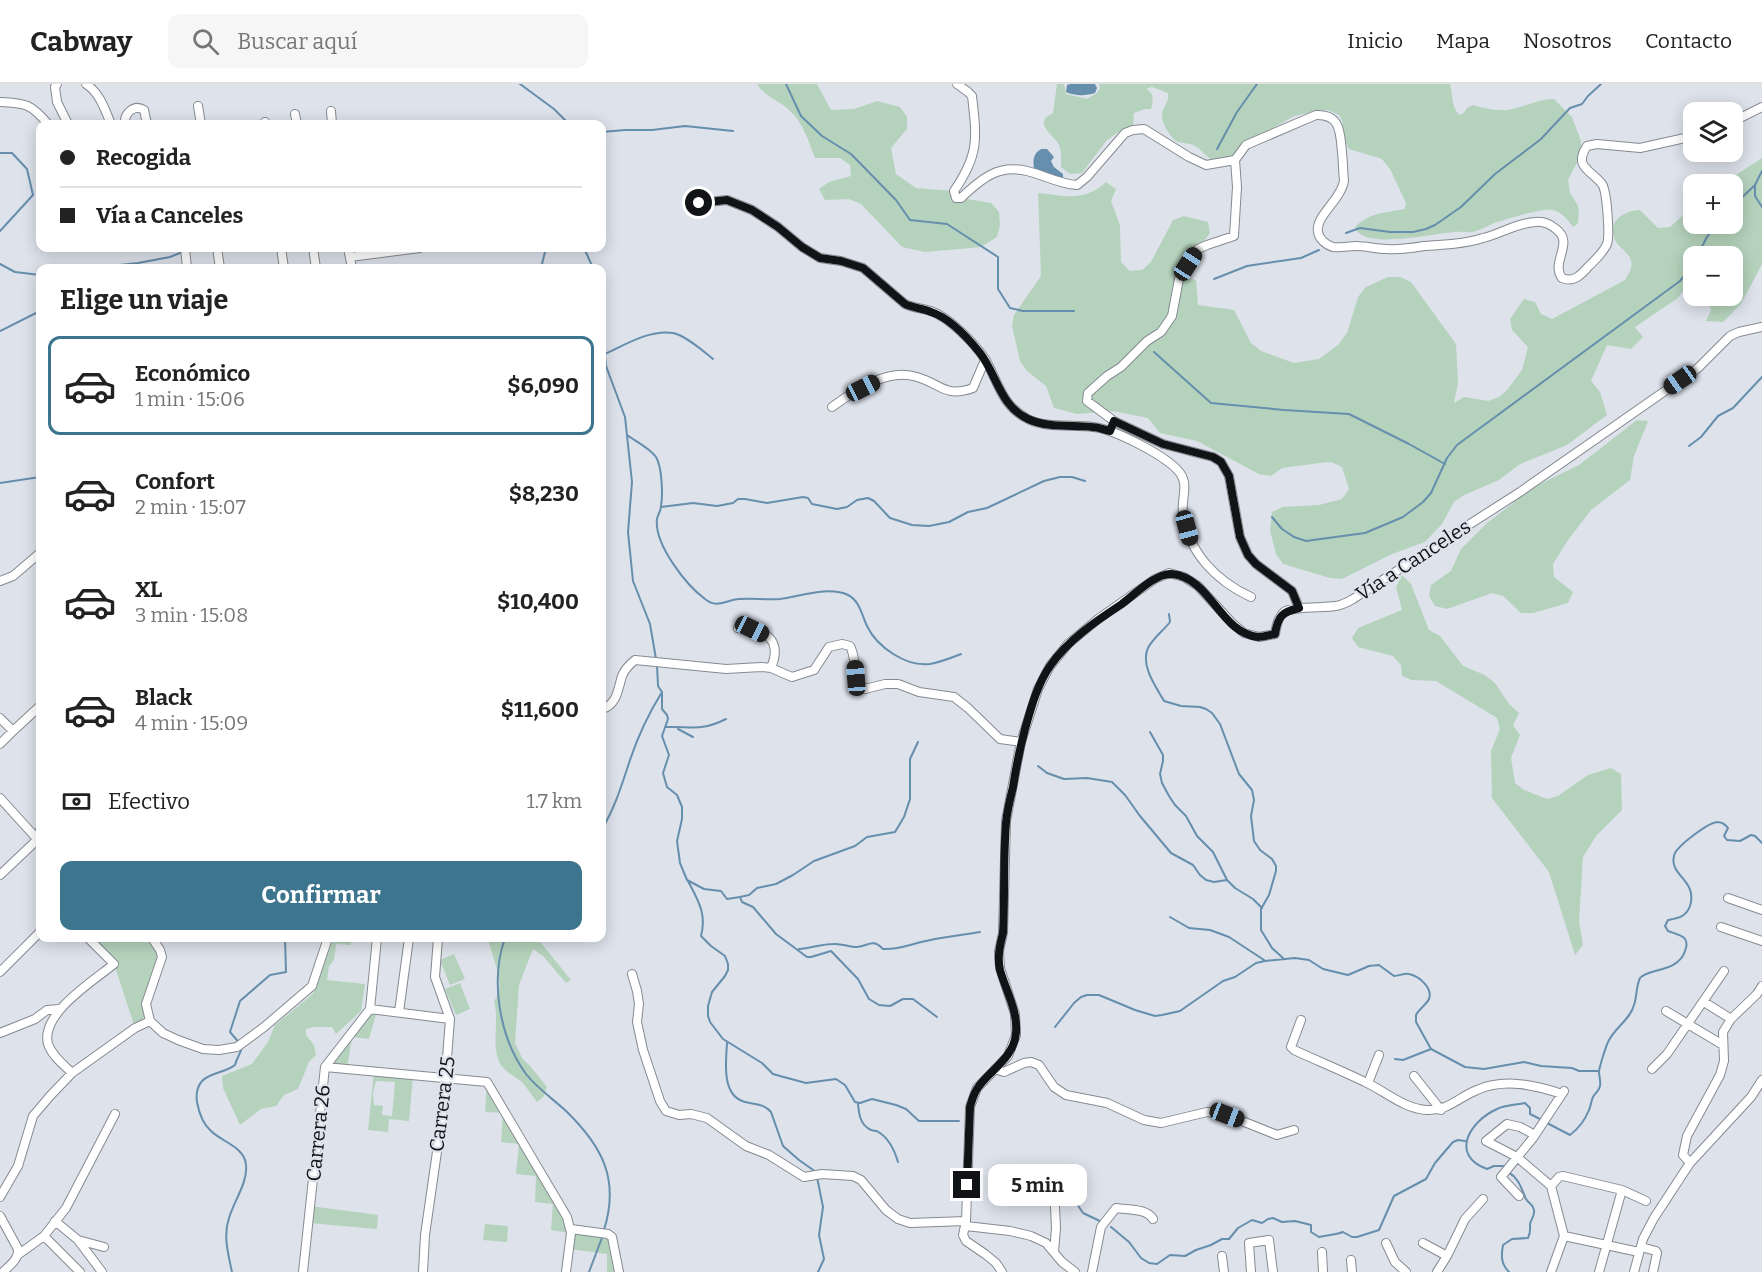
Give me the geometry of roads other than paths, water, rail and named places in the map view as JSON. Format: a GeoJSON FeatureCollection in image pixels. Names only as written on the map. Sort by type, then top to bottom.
{"type":"FeatureCollection","features":[{"type":"Feature","properties":{"kind":"street"},"geometry":{"type":"LineString","coordinates":[[57,84],[55,87],[57,102],[66,120]]}},
{"type":"Feature","properties":{"kind":"street"},"geometry":{"type":"LineString","coordinates":[[86,84],[91,87],[103,104],[109,120]]}},
{"type":"Feature","properties":{"kind":"street"},"geometry":{"type":"LineString","coordinates":[[957,84],[972,96],[976,140],[972,161],[954,191],[956,198],[961,198],[990,174],[1004,170],[1026,171],[1077,185],[1087,177],[1125,133],[1133,130],[1144,129],[1206,165],[1235,159],[1246,145],[1264,139],[1301,120],[1317,115],[1328,116],[1336,122],[1339,128],[1344,181],[1343,188],[1322,214],[1318,224],[1318,232],[1322,241],[1333,247],[1344,245],[1386,249],[1405,248],[1482,239],[1527,223],[1542,222],[1551,225],[1561,233],[1564,246],[1558,272],[1562,278],[1569,280],[1580,276],[1602,253],[1608,240],[1606,194],[1603,185],[1587,171],[1582,162],[1582,153],[1587,146],[1597,144],[1640,148],[1683,138]]}},
{"type":"Feature","properties":{"kind":"street"},"geometry":{"type":"LineString","coordinates":[[0,102],[22,102],[37,111],[45,120]]}},
{"type":"Feature","properties":{"kind":"street"},"geometry":{"type":"LineString","coordinates":[[198,106],[200,120]]}},
{"type":"Feature","properties":{"kind":"street"},"geometry":{"type":"LineString","coordinates":[[1743,116],[1762,107]]}},
{"type":"Feature","properties":{"kind":"street"},"geometry":{"type":"LineString","coordinates":[[124,120],[130,111],[140,108],[144,110],[146,120]]}},
{"type":"Feature","properties":{"kind":"street"},"geometry":{"type":"LineString","coordinates":[[331,111],[332,120]]}},
{"type":"Feature","properties":{"kind":"street"},"geometry":{"type":"LineString","coordinates":[[295,114],[296,120]]}},
{"type":"Feature","properties":{"kind":"street"},"geometry":{"type":"LineString","coordinates":[[1002,1272],[996,1263],[966,1241],[963,1235],[966,1223],[970,1107],[977,1088],[1008,1056],[1016,1035],[1015,1014],[1000,968],[999,951],[1003,933],[1006,821],[1022,742],[1038,689],[1050,666],[1068,644],[1098,619],[1155,579],[1169,573],[1184,577],[1198,586],[1244,633],[1259,637],[1275,634],[1285,611],[1299,608],[1292,591],[1256,564],[1248,555],[1240,537],[1229,476],[1221,462],[1213,457],[1163,444],[1114,421],[1087,401],[1088,393],[1121,367],[1147,341],[1161,333],[1172,316],[1179,279],[1198,249],[1234,236],[1237,187],[1235,159]]}},
{"type":"Feature","properties":{"kind":"street"},"geometry":{"type":"LineString","coordinates":[[699,203],[727,200],[752,210],[820,258],[841,261],[863,268],[905,304],[912,308],[930,311],[946,320],[965,336],[985,360],[1002,395],[1015,410],[1026,418],[1037,422],[1095,427],[1110,431],[1170,464],[1180,473],[1184,481],[1183,513],[1194,549],[1214,573],[1232,587],[1251,597]]}},
{"type":"Feature","properties":{"kind":"street"},"geometry":{"type":"LineString","coordinates":[[349,252],[351,264]]}},
{"type":"Feature","properties":{"kind":"street"},"geometry":{"type":"LineString","coordinates":[[350,257],[389,252]]}},
{"type":"Feature","properties":{"kind":"street","name":"Vía a Canceles"},"geometry":{"type":"LineString","coordinates":[[1299,608],[1337,606],[1353,599],[1520,492],[1698,368],[1730,336],[1762,327]]}},
{"type":"Feature","properties":{"kind":"street"},"geometry":{"type":"LineString","coordinates":[[832,407],[880,379],[899,374],[917,376],[948,391],[962,392],[973,388],[985,360]]}},
{"type":"Feature","properties":{"kind":"street"},"geometry":{"type":"LineString","coordinates":[[1110,431],[1114,421]]}},
{"type":"Feature","properties":{"kind":"street"},"geometry":{"type":"LineString","coordinates":[[0,581],[13,576],[36,556]]}},
{"type":"Feature","properties":{"kind":"street"},"geometry":{"type":"LineString","coordinates":[[738,628],[752,629],[768,637],[775,645],[776,656],[771,668]]}},
{"type":"Feature","properties":{"kind":"street"},"geometry":{"type":"LineString","coordinates":[[606,708],[616,697],[622,683],[622,676],[635,660],[726,669],[761,666],[792,677],[814,670],[829,646],[842,644],[850,646],[854,654],[856,678],[860,686],[865,689],[885,684],[898,684],[919,692],[954,698],[968,708],[1000,739],[1022,742]]}},
{"type":"Feature","properties":{"kind":"street"},"geometry":{"type":"LineString","coordinates":[[0,744],[36,710]]}},
{"type":"Feature","properties":{"kind":"street"},"geometry":{"type":"LineString","coordinates":[[0,717],[13,731]]}},
{"type":"Feature","properties":{"kind":"street"},"geometry":{"type":"LineString","coordinates":[[0,798],[36,837]]}},
{"type":"Feature","properties":{"kind":"street"},"geometry":{"type":"LineString","coordinates":[[0,875],[36,843]]}},
{"type":"Feature","properties":{"kind":"street"},"geometry":{"type":"LineString","coordinates":[[1728,898],[1762,910]]}},
{"type":"Feature","properties":{"kind":"street"},"geometry":{"type":"LineString","coordinates":[[1721,927],[1762,941]]}},
{"type":"Feature","properties":{"kind":"street"},"geometry":{"type":"LineString","coordinates":[[0,972],[36,936]]}},
{"type":"Feature","properties":{"kind":"street"},"geometry":{"type":"LineString","coordinates":[[72,1073],[51,1051],[47,1034],[50,1023],[59,1009],[114,964],[92,942]]}},
{"type":"Feature","properties":{"kind":"street"},"geometry":{"type":"LineString","coordinates":[[155,942],[162,957],[146,1004],[150,1021],[163,1033],[196,1047],[219,1050],[237,1047],[312,986],[327,942]]}},
{"type":"Feature","properties":{"kind":"street"},"geometry":{"type":"LineString","coordinates":[[376,942],[370,1009],[450,1019]]}},
{"type":"Feature","properties":{"kind":"street"},"geometry":{"type":"LineString","coordinates":[[399,1012],[408,942]]}},
{"type":"Feature","properties":{"kind":"street","name":"Carrera 25"},"geometry":{"type":"LineString","coordinates":[[423,1272],[425,1234],[443,1110],[450,1019],[435,976],[438,942]]}},
{"type":"Feature","properties":{"kind":"street"},"geometry":{"type":"LineString","coordinates":[[1652,1069],[1667,1054],[1724,971]]}},
{"type":"Feature","properties":{"kind":"street"},"geometry":{"type":"LineString","coordinates":[[632,974],[639,1004],[637,1022],[643,1050],[660,1101],[666,1111],[678,1115],[691,1114],[707,1118],[746,1146],[769,1155],[804,1176],[822,1174],[853,1176],[861,1180],[886,1210],[898,1219],[910,1223],[966,1223],[1031,1236],[1047,1243],[1062,1263],[1075,1272]]}},
{"type":"Feature","properties":{"kind":"street"},"geometry":{"type":"LineString","coordinates":[[1690,1162],[1683,1155],[1687,1136],[1720,1075],[1724,1061],[1723,1032],[1731,1019],[1757,994],[1762,986]]}},
{"type":"Feature","properties":{"kind":"street"},"geometry":{"type":"LineString","coordinates":[[1704,1002],[1731,1019]]}},
{"type":"Feature","properties":{"kind":"street"},"geometry":{"type":"LineString","coordinates":[[0,1033],[35,1019],[47,1010],[59,1009]]}},
{"type":"Feature","properties":{"kind":"street","name":"Carrera 26"},"geometry":{"type":"LineString","coordinates":[[303,1272],[326,1067],[370,1009]]}},
{"type":"Feature","properties":{"kind":"street"},"geometry":{"type":"LineString","coordinates":[[1666,1011],[1723,1046]]}},
{"type":"Feature","properties":{"kind":"street"},"geometry":{"type":"LineString","coordinates":[[1302,1020],[1292,1042],[1291,1047],[1294,1050],[1419,1109],[1441,1110],[1475,1090],[1498,1084],[1523,1084],[1563,1092],[1535,1135],[1502,1177],[1519,1196]]}},
{"type":"Feature","properties":{"kind":"street"},"geometry":{"type":"LineString","coordinates":[[0,1197],[18,1166],[33,1116],[50,1096],[72,1073],[135,1028],[150,1021]]}},
{"type":"Feature","properties":{"kind":"street"},"geometry":{"type":"LineString","coordinates":[[1368,1083],[1379,1055]]}},
{"type":"Feature","properties":{"kind":"street"},"geometry":{"type":"LineString","coordinates":[[996,1069],[1004,1072],[1031,1062],[1039,1065],[1054,1087],[1066,1095],[1107,1103],[1144,1120],[1161,1122],[1207,1112],[1227,1115],[1277,1135],[1294,1130]]}},
{"type":"Feature","properties":{"kind":"street"},"geometry":{"type":"LineString","coordinates":[[326,1067],[487,1082],[567,1217],[571,1229],[571,1241],[566,1272]]}},
{"type":"Feature","properties":{"kind":"street"},"geometry":{"type":"LineString","coordinates":[[1414,1076],[1441,1110]]}},
{"type":"Feature","properties":{"kind":"street"},"geometry":{"type":"LineString","coordinates":[[1634,1272],[1640,1250],[1654,1218],[1690,1162],[1751,1097],[1762,1080]]}},
{"type":"Feature","properties":{"kind":"street"},"geometry":{"type":"LineString","coordinates":[[3,1272],[19,1254],[44,1236],[66,1208],[116,1114]]}},
{"type":"Feature","properties":{"kind":"street"},"geometry":{"type":"LineString","coordinates":[[1535,1135],[1520,1127],[1506,1125],[1486,1141],[1517,1157],[1551,1186],[1564,1236],[1551,1272]]}},
{"type":"Feature","properties":{"kind":"street"},"geometry":{"type":"LineString","coordinates":[[1551,1186],[1563,1176],[1622,1190],[1646,1201]]}},
{"type":"Feature","properties":{"kind":"street"},"geometry":{"type":"LineString","coordinates":[[1599,1272],[1622,1190]]}},
{"type":"Feature","properties":{"kind":"street"},"geometry":{"type":"LineString","coordinates":[[1437,1272],[1465,1219],[1483,1199]]}},
{"type":"Feature","properties":{"kind":"street"},"geometry":{"type":"LineString","coordinates":[[1054,1252],[1055,1207]]}},
{"type":"Feature","properties":{"kind":"street"},"geometry":{"type":"LineString","coordinates":[[1092,1272],[1101,1227],[1116,1208],[1144,1212],[1150,1214],[1153,1219]]}},
{"type":"Feature","properties":{"kind":"street"},"geometry":{"type":"LineString","coordinates":[[0,1216],[19,1254]]}},
{"type":"Feature","properties":{"kind":"street"},"geometry":{"type":"LineString","coordinates":[[55,1221],[78,1240],[102,1272]]}},
{"type":"Feature","properties":{"kind":"street"},"geometry":{"type":"LineString","coordinates":[[571,1229],[608,1234],[619,1272]]}},
{"type":"Feature","properties":{"kind":"street"},"geometry":{"type":"LineString","coordinates":[[44,1236],[80,1272]]}},
{"type":"Feature","properties":{"kind":"street"},"geometry":{"type":"LineString","coordinates":[[1564,1236],[1656,1251],[1658,1253],[1653,1272]]}},
{"type":"Feature","properties":{"kind":"street"},"geometry":{"type":"LineString","coordinates":[[78,1240],[104,1247]]}},
{"type":"Feature","properties":{"kind":"street"},"geometry":{"type":"LineString","coordinates":[[1251,1272],[1249,1243],[1270,1241],[1273,1272]]}},
{"type":"Feature","properties":{"kind":"street"},"geometry":{"type":"LineString","coordinates":[[1423,1243],[1447,1256]]}},
{"type":"Feature","properties":{"kind":"street"},"geometry":{"type":"LineString","coordinates":[[1386,1244],[1395,1262],[1406,1272]]}},
{"type":"Feature","properties":{"kind":"street"},"geometry":{"type":"LineString","coordinates":[[1322,1252],[1323,1272]]}},
{"type":"Feature","properties":{"kind":"street"},"geometry":{"type":"LineString","coordinates":[[1222,1256],[1224,1272]]}},
{"type":"Feature","properties":{"kind":"street"},"geometry":{"type":"LineString","coordinates":[[1351,1260],[1352,1272]]}},
{"type":"Feature","properties":{"kind":"water"},"geometry":{"type":"Polygon","coordinates":[[[1095,84],[1097,88],[1095,93],[1076,95],[1066,92],[1067,85],[1095,84]]]}},
{"type":"Feature","properties":{"kind":"water"},"geometry":{"type":"Polygon","coordinates":[[[1041,149],[1047,149],[1054,157],[1051,161],[1054,167],[1063,174],[1063,180],[1034,169],[1034,157],[1041,149]]]}},
{"type":"Feature","properties":{"kind":"waterway"},"geometry":{"type":"LineString","coordinates":[[520,84],[565,120]]}},
{"type":"Feature","properties":{"kind":"waterway"},"geometry":{"type":"LineString","coordinates":[[786,84],[801,116],[822,136],[851,154],[896,200],[910,220],[947,224],[998,257],[998,289],[1010,308],[1023,311],[1074,311]]}},
{"type":"Feature","properties":{"kind":"waterway"},"geometry":{"type":"LineString","coordinates":[[1217,149],[1237,112],[1257,84]]}},
{"type":"Feature","properties":{"kind":"waterway"},"geometry":{"type":"LineString","coordinates":[[1346,233],[1360,228],[1413,232],[1435,225],[1461,207],[1495,174],[1541,139],[1570,108],[1582,104],[1601,84]]}},
{"type":"Feature","properties":{"kind":"waterway"},"geometry":{"type":"LineString","coordinates":[[606,132],[685,126],[733,131]]}},
{"type":"Feature","properties":{"kind":"waterway"},"geometry":{"type":"LineString","coordinates":[[0,153],[12,153],[27,169],[33,195],[0,231]]}},
{"type":"Feature","properties":{"kind":"waterway"},"geometry":{"type":"LineString","coordinates":[[1743,196],[1755,185],[1762,171]]}},
{"type":"Feature","properties":{"kind":"waterway"},"geometry":{"type":"LineString","coordinates":[[1755,185],[1755,196],[1762,207]]}},
{"type":"Feature","properties":{"kind":"waterway"},"geometry":{"type":"LineString","coordinates":[[1702,246],[1709,234]]}},
{"type":"Feature","properties":{"kind":"waterway"},"geometry":{"type":"LineString","coordinates":[[1214,279],[1247,266],[1301,258],[1319,250]]}},
{"type":"Feature","properties":{"kind":"waterway"},"geometry":{"type":"LineString","coordinates":[[129,264],[170,257],[182,252]]}},
{"type":"Feature","properties":{"kind":"waterway"},"geometry":{"type":"LineString","coordinates":[[542,264],[545,252]]}},
{"type":"Feature","properties":{"kind":"waterway"},"geometry":{"type":"LineString","coordinates":[[586,252],[591,264]]}},
{"type":"Feature","properties":{"kind":"waterway"},"geometry":{"type":"LineString","coordinates":[[0,264],[15,272],[36,275]]}},
{"type":"Feature","properties":{"kind":"waterway"},"geometry":{"type":"LineString","coordinates":[[1272,517],[1282,529],[1306,541],[1365,533],[1403,517],[1431,493],[1447,458],[1457,445],[1683,277]]}},
{"type":"Feature","properties":{"kind":"waterway"},"geometry":{"type":"LineString","coordinates":[[0,331],[36,313]]}},
{"type":"Feature","properties":{"kind":"waterway"},"geometry":{"type":"LineString","coordinates":[[606,354],[638,339],[664,332],[683,337],[713,359]]}},
{"type":"Feature","properties":{"kind":"waterway"},"geometry":{"type":"LineString","coordinates":[[1154,352],[1211,403],[1349,414],[1445,464]]}},
{"type":"Feature","properties":{"kind":"waterway"},"geometry":{"type":"LineString","coordinates":[[606,366],[625,417],[632,482],[628,532],[633,581],[650,624],[656,659]]}},
{"type":"Feature","properties":{"kind":"waterway"},"geometry":{"type":"LineString","coordinates":[[1689,446],[1701,437],[1718,416],[1733,408],[1762,377]]}},
{"type":"Feature","properties":{"kind":"waterway"},"geometry":{"type":"LineString","coordinates":[[627,435],[650,451],[658,461],[662,495],[657,529],[666,552],[689,584],[709,602],[718,604],[739,599],[780,599],[806,594],[840,592],[855,601],[867,626],[878,641],[902,659],[930,664],[961,654]]}},
{"type":"Feature","properties":{"kind":"waterway"},"geometry":{"type":"LineString","coordinates":[[661,507],[693,503],[717,506],[733,503],[738,499],[767,503],[803,497],[808,498],[812,504],[837,509],[868,498],[874,501],[890,518],[912,525],[929,526],[949,522],[968,512],[987,508],[1044,481],[1060,477],[1072,477],[1085,481]]}},
{"type":"Feature","properties":{"kind":"waterway"},"geometry":{"type":"LineString","coordinates":[[0,483],[36,478]]}},
{"type":"Feature","properties":{"kind":"waterway"},"geometry":{"type":"LineString","coordinates":[[1169,614],[1170,622],[1148,648],[1147,669],[1164,701],[1181,706],[1200,707],[1212,713],[1220,724],[1239,774],[1252,790],[1254,800],[1251,816],[1254,841],[1276,866],[1269,895],[1261,909],[1261,930],[1272,948],[1283,958]]}},
{"type":"Feature","properties":{"kind":"waterway"},"geometry":{"type":"LineString","coordinates":[[657,665],[658,686],[662,692],[662,709],[668,719],[662,736],[669,755],[663,773],[667,787],[677,795],[682,807],[677,841],[680,863],[687,880],[704,889],[721,891],[727,899],[740,897],[742,902],[753,907],[776,934],[807,957],[831,951],[858,979],[869,999],[879,1005],[890,1006],[903,999],[913,999],[937,1017]]}},
{"type":"Feature","properties":{"kind":"waterway"},"geometry":{"type":"LineString","coordinates":[[606,823],[640,733],[662,692]]}},
{"type":"Feature","properties":{"kind":"waterway"},"geometry":{"type":"LineString","coordinates":[[666,727],[696,728],[709,726],[726,719]]}},
{"type":"Feature","properties":{"kind":"waterway"},"geometry":{"type":"LineString","coordinates":[[678,729],[693,737]]}},
{"type":"Feature","properties":{"kind":"waterway"},"geometry":{"type":"LineString","coordinates":[[1150,732],[1163,755],[1160,774],[1169,796],[1186,816],[1197,836],[1213,852],[1227,880],[1262,908]]}},
{"type":"Feature","properties":{"kind":"waterway"},"geometry":{"type":"LineString","coordinates":[[740,897],[749,895],[757,888],[776,884],[814,861],[855,846],[867,837],[895,832],[904,817],[910,799],[910,759],[918,742]]}},
{"type":"Feature","properties":{"kind":"waterway"},"geometry":{"type":"LineString","coordinates":[[1038,766],[1047,773],[1064,779],[1087,778],[1112,782],[1171,853],[1193,865],[1206,880],[1214,882],[1227,880]]}},
{"type":"Feature","properties":{"kind":"waterway"},"geometry":{"type":"LineString","coordinates":[[1547,1123],[1570,1135],[1581,1124],[1599,1088],[1599,1070],[1607,1044],[1632,1010],[1640,978],[1670,967],[1681,958],[1685,951],[1685,939],[1668,931],[1665,926],[1668,920],[1684,915],[1690,906],[1690,890],[1674,863],[1676,852],[1692,836],[1717,822],[1728,828],[1724,836],[1727,840],[1740,841],[1751,835],[1762,843]]}},
{"type":"Feature","properties":{"kind":"waterway"},"geometry":{"type":"LineString","coordinates":[[688,881],[702,914],[701,936],[725,956],[728,964],[728,970],[712,992],[708,1006],[710,1022],[723,1039],[762,1063],[773,1074],[806,1083],[836,1079],[845,1085],[855,1102],[860,1103],[872,1099],[896,1105],[906,1109],[919,1121],[959,1121]]}},
{"type":"Feature","properties":{"kind":"waterway"},"geometry":{"type":"LineString","coordinates":[[1170,917],[1189,928],[1210,930],[1229,937],[1264,960]]}},
{"type":"Feature","properties":{"kind":"waterway"},"geometry":{"type":"LineString","coordinates":[[799,949],[829,944],[857,947],[873,943],[883,949],[894,949],[980,932]]}},
{"type":"Feature","properties":{"kind":"waterway"},"geometry":{"type":"LineString","coordinates":[[232,1272],[226,1231],[231,1212],[243,1185],[246,1171],[245,1159],[237,1149],[206,1125],[198,1106],[197,1091],[200,1083],[206,1078],[235,1065],[242,1046],[230,1032],[240,1001],[270,975],[286,972],[285,942]]}},
{"type":"Feature","properties":{"kind":"waterway"},"geometry":{"type":"LineString","coordinates":[[504,942],[500,954],[498,990],[509,1043],[526,1074],[579,1124],[598,1151],[604,1164],[610,1195],[604,1230]]}},
{"type":"Feature","properties":{"kind":"waterway"},"geometry":{"type":"LineString","coordinates":[[1055,1027],[1074,1003],[1087,995],[1099,995],[1135,1010],[1155,1016],[1162,1015],[1180,1011],[1223,981],[1235,977],[1256,963],[1295,958],[1309,960],[1323,969],[1348,975],[1369,966],[1379,965],[1394,976],[1407,974],[1417,977],[1427,987],[1430,995],[1428,1001],[1416,1015],[1416,1022],[1431,1049],[1465,1067],[1484,1069],[1524,1062],[1541,1066],[1572,1068],[1579,1071],[1598,1071]]}},
{"type":"Feature","properties":{"kind":"waterway"},"geometry":{"type":"LineString","coordinates":[[727,1043],[727,1077],[732,1093],[745,1102],[768,1109],[783,1146],[816,1172],[823,1207],[819,1235],[824,1259],[818,1272]]}},
{"type":"Feature","properties":{"kind":"waterway"},"geometry":{"type":"LineString","coordinates":[[1395,1059],[1403,1060],[1431,1049]]}},
{"type":"Feature","properties":{"kind":"waterway"},"geometry":{"type":"LineString","coordinates":[[1503,1166],[1487,1169],[1475,1163],[1469,1155],[1466,1147],[1468,1138],[1479,1121],[1500,1108],[1525,1103],[1530,1108],[1530,1114],[1542,1120]]}},
{"type":"Feature","properties":{"kind":"waterway"},"geometry":{"type":"LineString","coordinates":[[858,1104],[862,1122],[867,1128],[878,1132],[886,1139],[898,1162]]}},
{"type":"Feature","properties":{"kind":"waterway"},"geometry":{"type":"LineString","coordinates":[[1111,1227],[1129,1242],[1141,1258],[1149,1263],[1157,1264],[1170,1255],[1185,1256],[1222,1239],[1229,1239],[1238,1228],[1252,1220],[1262,1223],[1273,1218],[1282,1222],[1295,1221],[1311,1225],[1311,1232],[1319,1237],[1343,1232],[1357,1237],[1379,1230],[1394,1196],[1426,1179],[1435,1163],[1453,1142],[1465,1141]]}},
{"type":"Feature","properties":{"kind":"waterway"},"geometry":{"type":"LineString","coordinates":[[1508,1172],[1517,1180],[1526,1199],[1533,1206],[1534,1212],[1528,1238],[1512,1239],[1503,1245],[1502,1260],[1509,1272]]}},
{"type":"Feature","properties":{"kind":"waterway"},"geometry":{"type":"LineString","coordinates":[[999,1205],[1015,1197],[1039,1194],[1077,1204],[1083,1213],[1102,1222]]}},
{"type":"Feature","properties":{"kind":"waterway"},"geometry":{"type":"LineString","coordinates":[[589,1272],[603,1235]]}}]}
